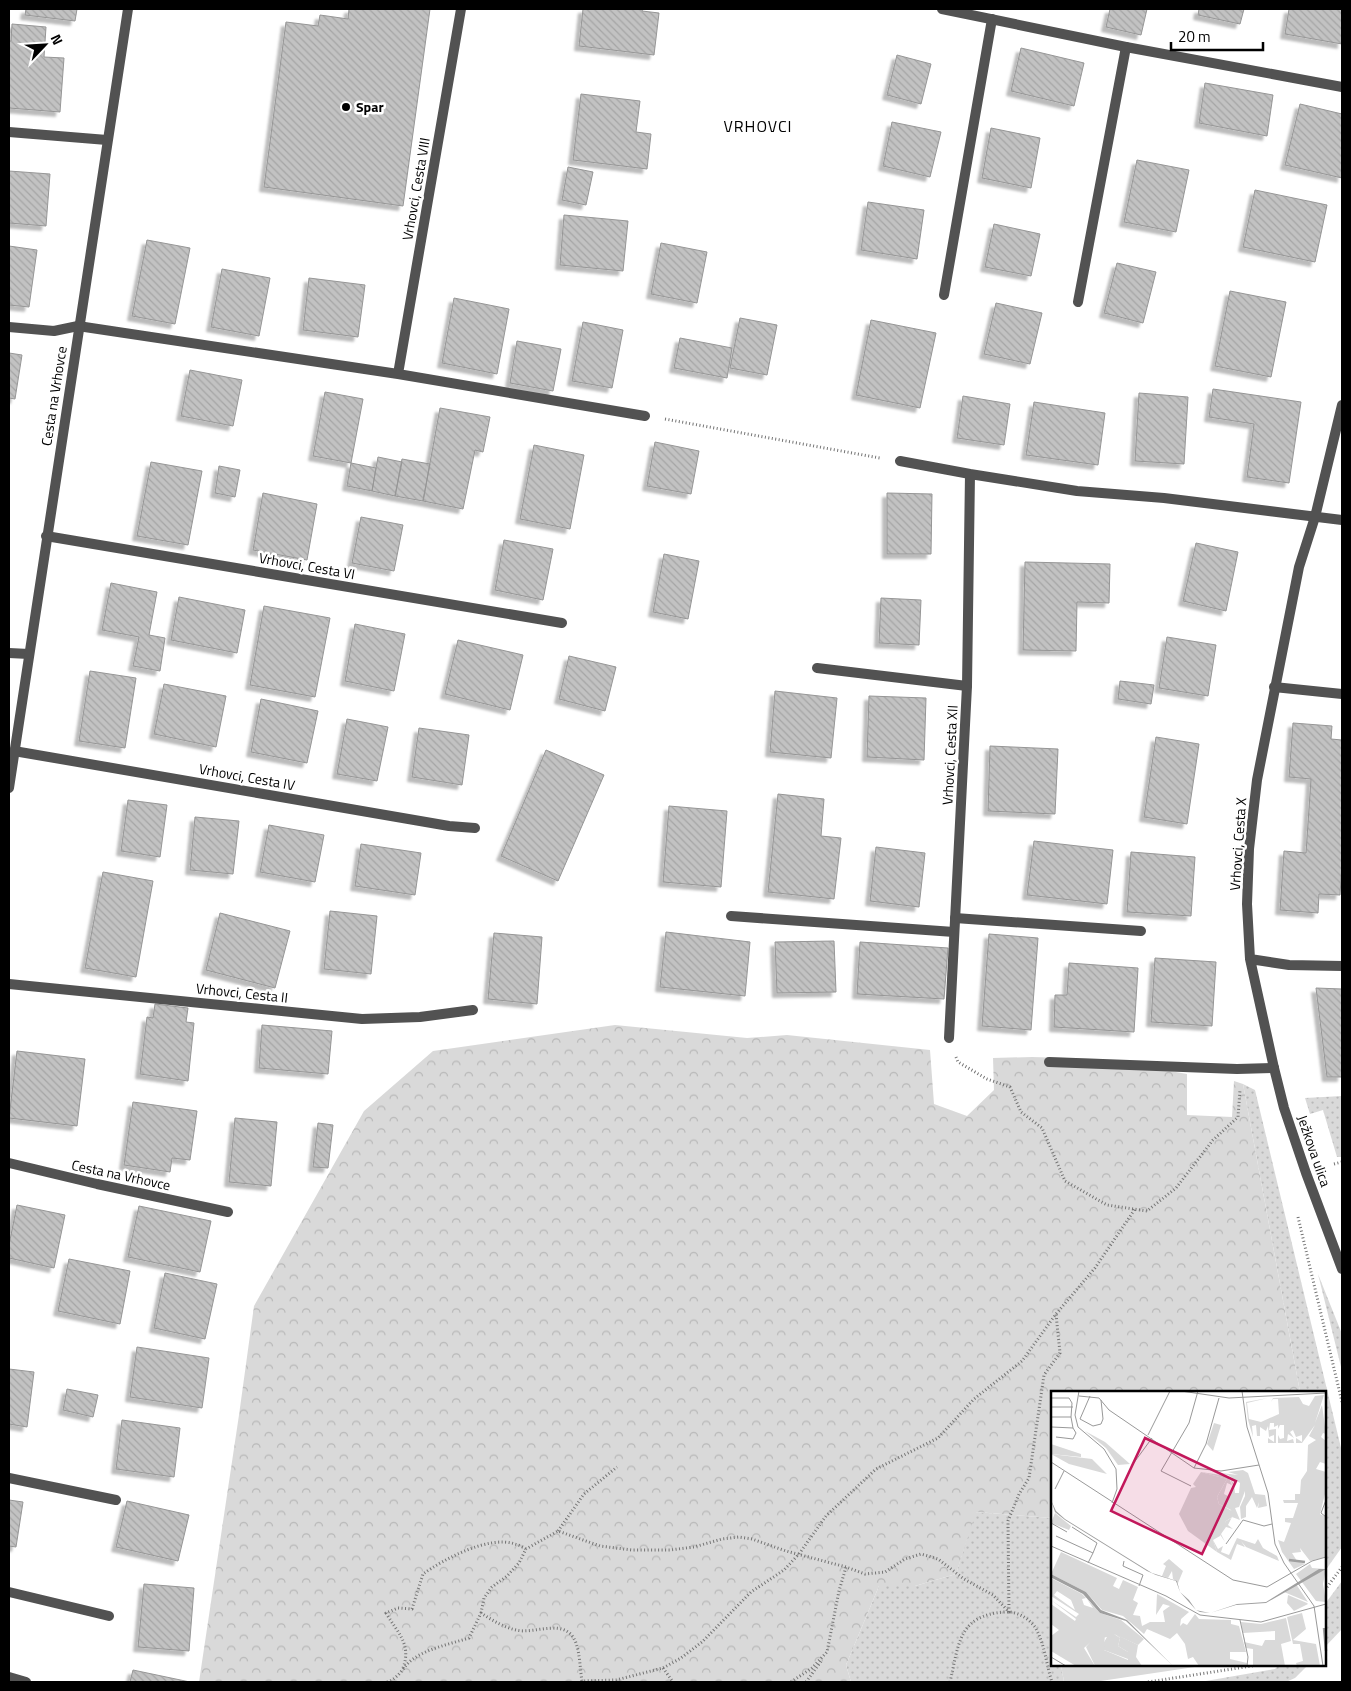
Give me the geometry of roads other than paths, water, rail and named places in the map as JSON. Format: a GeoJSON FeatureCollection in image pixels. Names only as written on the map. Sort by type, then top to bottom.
{"type":"FeatureCollection","features":[{"type":"Feature","properties":{"kind":"street","name":"Cesta na Vrhovce"},"geometry":{"type":"LineString","coordinates":[[9,788],[78,326],[128,9]]}},
{"type":"Feature","properties":{"kind":"street","name":"Vrhovci, Cesta VIII"},"geometry":{"type":"LineString","coordinates":[[398,374],[461,9]]}},
{"type":"Feature","properties":{"kind":"street"},"geometry":{"type":"LineString","coordinates":[[942,9],[1126,47],[1342,87]]}},
{"type":"Feature","properties":{"kind":"street"},"geometry":{"type":"LineString","coordinates":[[944,295],[992,19]]}},
{"type":"Feature","properties":{"kind":"street"},"geometry":{"type":"LineString","coordinates":[[1078,302],[1126,47]]}},
{"type":"Feature","properties":{"kind":"street"},"geometry":{"type":"LineString","coordinates":[[9,132],[107,140]]}},
{"type":"Feature","properties":{"kind":"street"},"geometry":{"type":"LineString","coordinates":[[9,327],[54,331],[78,326],[398,374],[644,416]]}},
{"type":"Feature","properties":{"kind":"street","name":"Vrhovci, Cesta X"},"geometry":{"type":"LineString","coordinates":[[1274,1068],[1250,960],[1247,904],[1249,849],[1257,780],[1299,567],[1315,517],[1342,405]]}},
{"type":"Feature","properties":{"kind":"street"},"geometry":{"type":"LineString","coordinates":[[900,461],[1077,491],[1164,498],[1342,520]]}},
{"type":"Feature","properties":{"kind":"street","name":"Vrhovci, Cesta XII"},"geometry":{"type":"LineString","coordinates":[[949,1038],[967,686],[970,474]]}},
{"type":"Feature","properties":{"kind":"street","name":"Vrhovci, Cesta VI"},"geometry":{"type":"LineString","coordinates":[[46,536],[562,623]]}},
{"type":"Feature","properties":{"kind":"street"},"geometry":{"type":"LineString","coordinates":[[9,652],[29,654]]}},
{"type":"Feature","properties":{"kind":"street"},"geometry":{"type":"LineString","coordinates":[[816,668],[967,686]]}},
{"type":"Feature","properties":{"kind":"street"},"geometry":{"type":"LineString","coordinates":[[1274,687],[1342,694]]}},
{"type":"Feature","properties":{"kind":"street","name":"Vrhovci, Cesta IV"},"geometry":{"type":"LineString","coordinates":[[14,751],[448,826],[475,828]]}},
{"type":"Feature","properties":{"kind":"street"},"geometry":{"type":"LineString","coordinates":[[730,916],[954,932]]}},
{"type":"Feature","properties":{"kind":"street"},"geometry":{"type":"LineString","coordinates":[[955,918],[1141,931]]}},
{"type":"Feature","properties":{"kind":"street"},"geometry":{"type":"LineString","coordinates":[[1250,960],[1289,965],[1342,966]]}},
{"type":"Feature","properties":{"kind":"street","name":"Vrhovci, Cesta II"},"geometry":{"type":"LineString","coordinates":[[9,984],[362,1019],[420,1017],[473,1010]]}},
{"type":"Feature","properties":{"kind":"street"},"geometry":{"type":"LineString","coordinates":[[1049,1062],[1237,1069],[1274,1068]]}},
{"type":"Feature","properties":{"kind":"street","name":"Ježkova ulica"},"geometry":{"type":"LineString","coordinates":[[1274,1068],[1284,1108],[1342,1269]]}},
{"type":"Feature","properties":{"kind":"street","name":"Cesta na Vrhovce"},"geometry":{"type":"LineString","coordinates":[[9,1163],[228,1212]]}},
{"type":"Feature","properties":{"kind":"street"},"geometry":{"type":"LineString","coordinates":[[9,1478],[116,1500]]}},
{"type":"Feature","properties":{"kind":"street"},"geometry":{"type":"LineString","coordinates":[[9,1592],[109,1616]]}},
{"type":"Feature","properties":{"kind":"street"},"geometry":{"type":"LineString","coordinates":[[9,1677],[26,1682]]}},
{"type":"Feature","properties":{"kind":"place","name":"Spar"},"geometry":{"type":"Point","coordinates":[346,107]}},
{"type":"Feature","properties":{"kind":"district","name":"VRHOVCI"},"geometry":{"type":"Point","coordinates":[758,126]}}]}
